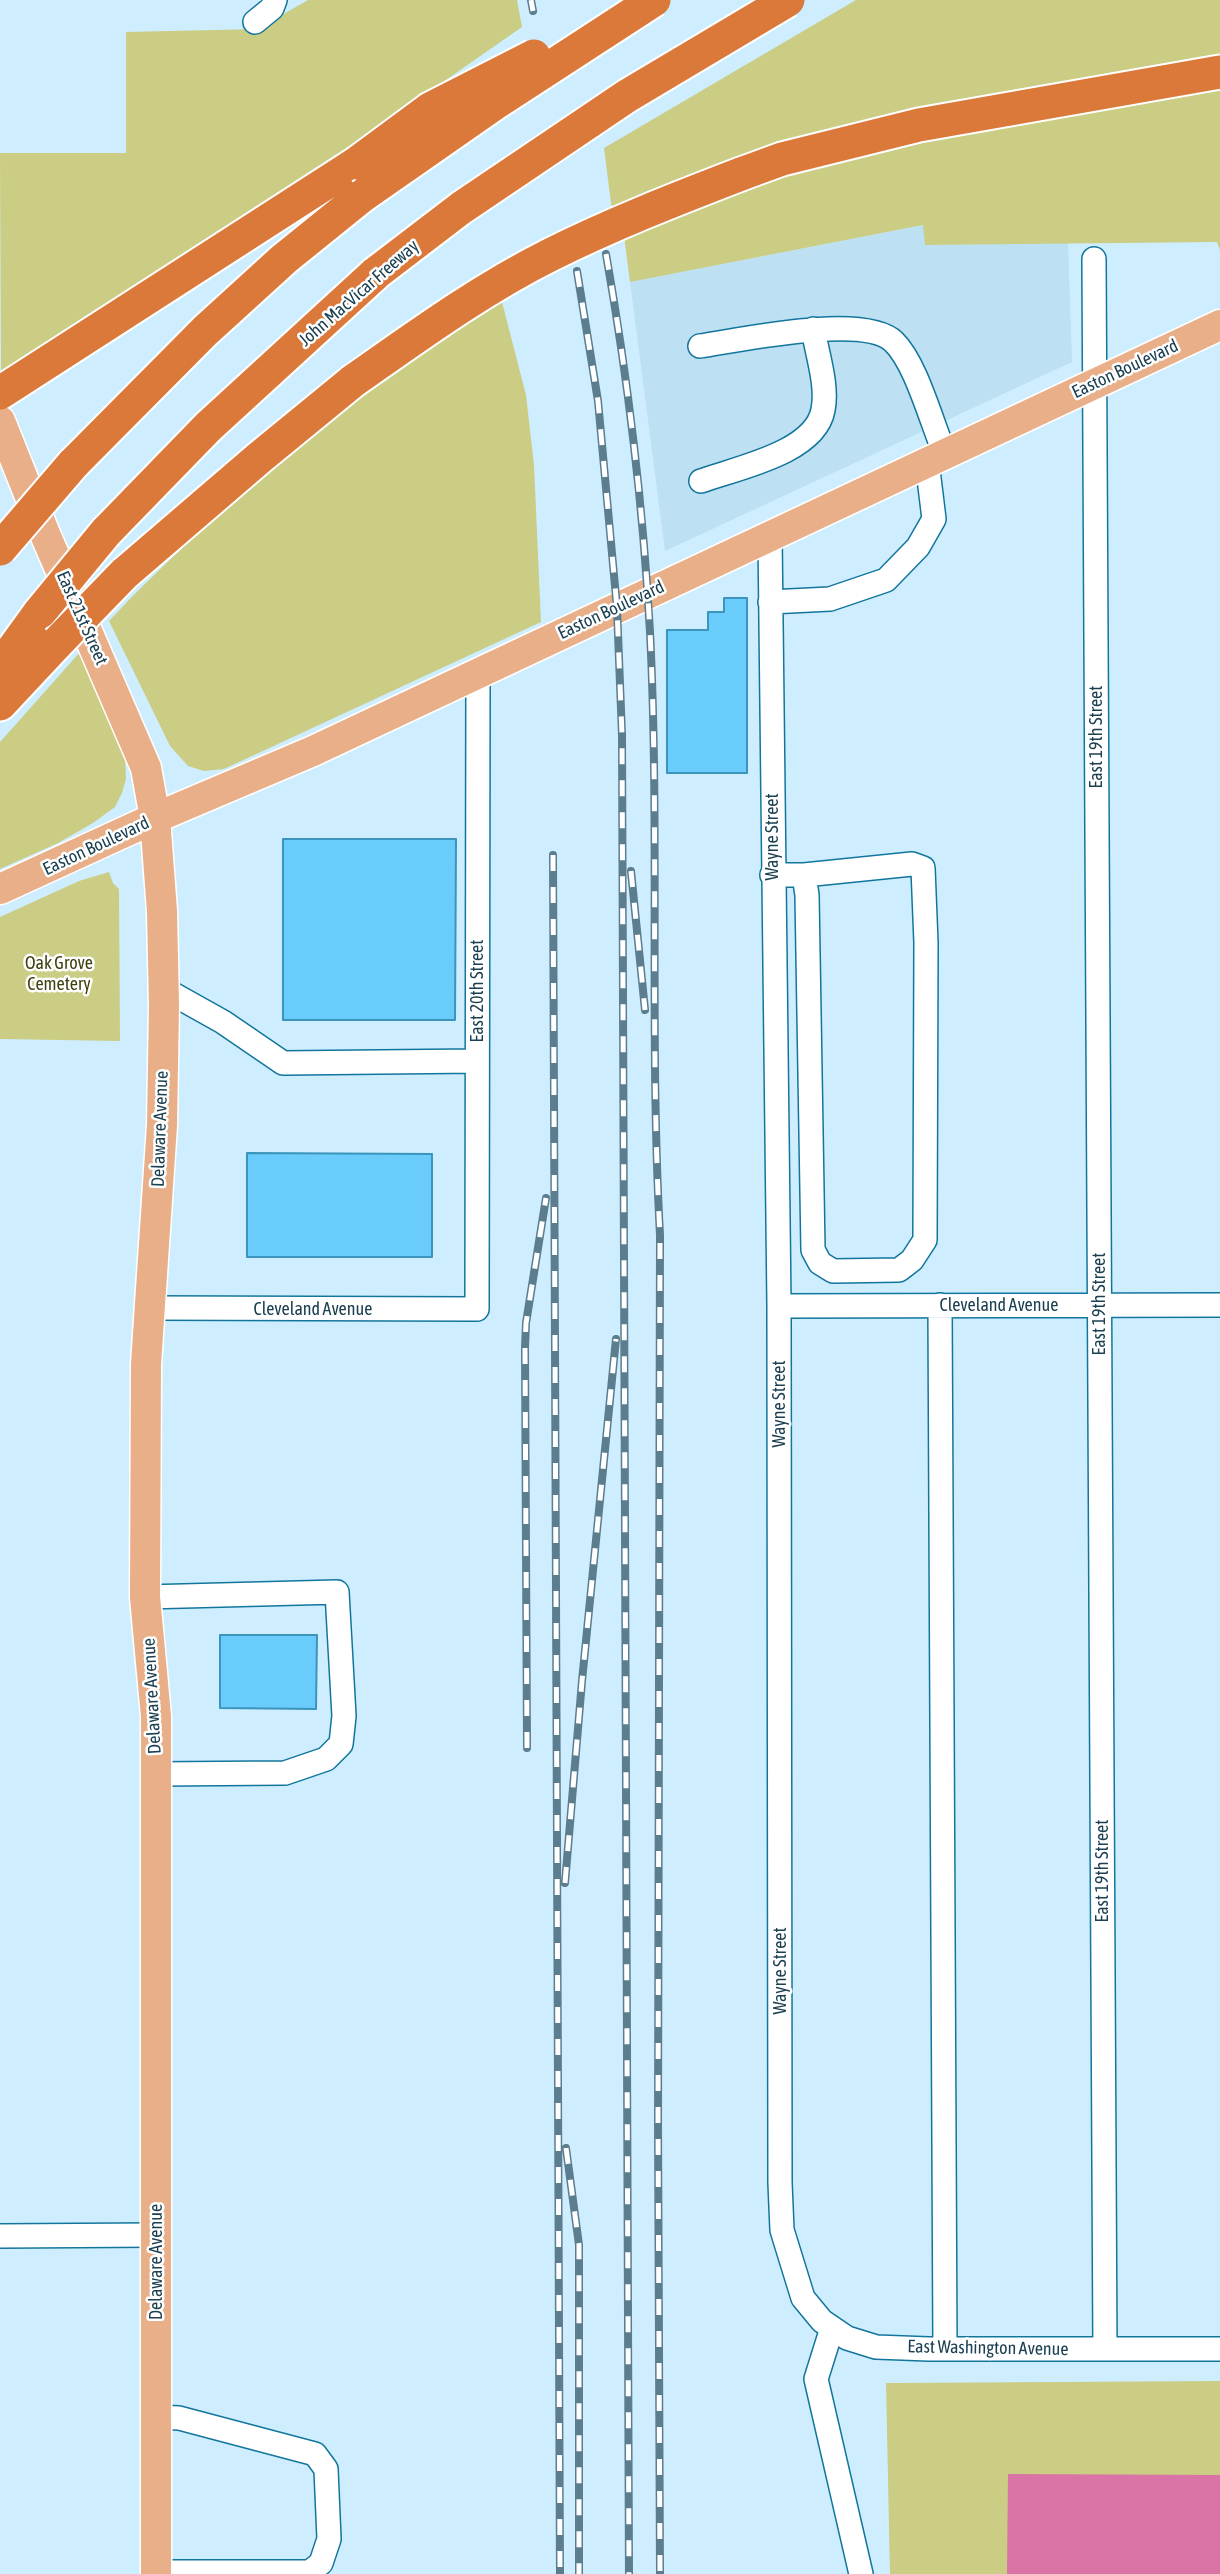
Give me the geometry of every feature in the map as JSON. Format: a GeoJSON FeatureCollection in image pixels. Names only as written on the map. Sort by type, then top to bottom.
{"type":"FeatureCollection","features":[{"type":"Feature","properties":{"kind":"highway"},"geometry":{"type":"LineString","coordinates":[[0,393],[357,163],[430,110],[641,0]]}},
{"type":"Feature","properties":{"kind":"highway"},"geometry":{"type":"LineString","coordinates":[[0,550],[74,464],[205,331],[284,259],[362,196],[494,104],[654,0]]}},
{"type":"Feature","properties":{"kind":"highway","name":"John MacVicar Freeway"},"geometry":{"type":"LineString","coordinates":[[0,667],[40,611],[106,532],[208,427],[376,272],[461,208],[627,96],[788,0]]}},
{"type":"Feature","properties":{"kind":"highway"},"geometry":{"type":"LineString","coordinates":[[0,704],[124,574],[259,457],[353,381],[453,311],[548,256],[644,212],[741,174],[835,144],[919,125],[1220,72]]}},
{"type":"Feature","properties":{"kind":"main road","name":"Easton Boulevard"},"geometry":{"type":"LineString","coordinates":[[0,890],[155,818],[313,751],[1220,325]]}},
{"type":"Feature","properties":{"kind":"main road","name":"East 21st Street"},"geometry":{"type":"LineString","coordinates":[[0,421],[45,534],[146,768],[155,818]]}},
{"type":"Feature","properties":{"kind":"main road","name":"Delaware Avenue"},"geometry":{"type":"LineString","coordinates":[[155,818],[162,911],[162,1125],[145,1391],[145,1597],[156,1716],[156,2573]]}},
{"type":"Feature","properties":{"kind":"street"},"geometry":{"type":"LineString","coordinates":[[255,22],[272,8],[275,0]]}},
{"type":"Feature","properties":{"kind":"street","name":"East 19th Street"},"geometry":{"type":"LineString","coordinates":[[1094,259],[1105,2349]]}},
{"type":"Feature","properties":{"kind":"street"},"geometry":{"type":"LineString","coordinates":[[701,481],[788,450],[814,432],[823,411],[823,389],[813,329]]}},
{"type":"Feature","properties":{"kind":"street"},"geometry":{"type":"LineString","coordinates":[[700,346],[813,329],[868,329],[893,340],[913,372],[936,458],[934,519],[918,547],[886,580],[830,599],[770,603]]}},
{"type":"Feature","properties":{"kind":"street","name":"Wayne Street"},"geometry":{"type":"LineString","coordinates":[[770,536],[779,1306],[780,2183],[782,2230],[793,2271]]}},
{"type":"Feature","properties":{"kind":"street","name":"East 20th Street"},"geometry":{"type":"LineString","coordinates":[[477,1309],[478,673]]}},
{"type":"Feature","properties":{"kind":"street"},"geometry":{"type":"LineString","coordinates":[[772,875],[804,875],[912,864],[923,868],[926,943],[925,1240],[912,1260],[899,1270],[833,1270],[820,1263],[813,1250],[807,895],[804,875]]}},
{"type":"Feature","properties":{"kind":"street"},"geometry":{"type":"LineString","coordinates":[[163,989],[223,1022],[283,1063],[477,1061]]}},
{"type":"Feature","properties":{"kind":"street"},"geometry":{"type":"LineString","coordinates":[[940,1305],[945,2349]]}},
{"type":"Feature","properties":{"kind":"street","name":"Cleveland Avenue"},"geometry":{"type":"LineString","coordinates":[[779,1306],[1220,1305]]}},
{"type":"Feature","properties":{"kind":"street","name":"Cleveland Avenue"},"geometry":{"type":"LineString","coordinates":[[149,1308],[477,1309]]}},
{"type":"Feature","properties":{"kind":"street"},"geometry":{"type":"LineString","coordinates":[[145,1597],[337,1592],[344,1716],[341,1744],[326,1759],[285,1773],[156,1774]]}},
{"type":"Feature","properties":{"kind":"street"},"geometry":{"type":"LineString","coordinates":[[0,2236],[156,2235]]}},
{"type":"Feature","properties":{"kind":"street","name":"East Washington Avenue"},"geometry":{"type":"LineString","coordinates":[[793,2271],[803,2298],[822,2321],[847,2338],[876,2347],[1220,2349]]}},
{"type":"Feature","properties":{"kind":"street"},"geometry":{"type":"LineString","coordinates":[[832,2328],[816,2379],[860,2574]]}},
{"type":"Feature","properties":{"kind":"street"},"geometry":{"type":"LineString","coordinates":[[156,2417],[179,2418],[315,2454],[326,2469],[329,2539],[321,2563],[310,2572],[156,2573]]}},
{"type":"Feature","properties":{"kind":"shaded area"},"geometry":{"type":"Polygon","coordinates":[[[924,225],[926,245],[1068,243],[1072,362],[665,551],[630,282],[924,225]]]}},
{"type":"Feature","properties":{"kind":"shaded area"},"geometry":{"type":"Polygon","coordinates":[[[1008,2474],[1220,2475],[1220,2574],[1007,2574],[1008,2474]]]}},
{"type":"Feature","properties":{"kind":"green space"},"geometry":{"type":"Polygon","coordinates":[[[308,0],[517,0],[522,27],[255,213],[1,374],[0,153],[126,153],[126,32],[257,29],[308,0]]]}},
{"type":"Feature","properties":{"kind":"green space"},"geometry":{"type":"Polygon","coordinates":[[[856,0],[1220,0],[1220,59],[612,211],[604,148],[856,0]]]}},
{"type":"Feature","properties":{"kind":"green space"},"geometry":{"type":"Polygon","coordinates":[[[1220,88],[1220,250],[1217,242],[925,245],[923,225],[630,282],[624,236],[746,188],[855,155],[1220,88]]]}},
{"type":"Feature","properties":{"kind":"green space"},"geometry":{"type":"Polygon","coordinates":[[[502,302],[526,395],[534,465],[541,622],[224,769],[204,771],[188,766],[170,746],[109,621],[198,533],[294,451],[395,373],[502,302]]]}},
{"type":"Feature","properties":{"kind":"green space"},"geometry":{"type":"Polygon","coordinates":[[[81,651],[125,755],[126,779],[122,793],[115,807],[93,823],[58,843],[0,869],[0,742],[81,651]]]}},
{"type":"Feature","properties":{"kind":"green space","name":"Oak Grove Cemetery"},"geometry":{"type":"Polygon","coordinates":[[[109,872],[113,883],[119,889],[120,1041],[0,1039],[0,917],[79,881],[109,872]]]}},
{"type":"Feature","properties":{"kind":"green space"},"geometry":{"type":"Polygon","coordinates":[[[1220,2381],[1220,2574],[890,2574],[886,2383],[1220,2381]]]}},
{"type":"Feature","properties":{"kind":"building"},"geometry":{"type":"Polygon","coordinates":[[[724,598],[747,598],[747,773],[667,773],[667,630],[708,630],[708,612],[724,612],[724,598]]]}},
{"type":"Feature","properties":{"kind":"building"},"geometry":{"type":"Polygon","coordinates":[[[283,839],[456,839],[455,1020],[283,1020],[283,839]]]}},
{"type":"Feature","properties":{"kind":"building"},"geometry":{"type":"Polygon","coordinates":[[[247,1153],[432,1154],[432,1257],[247,1257],[247,1153]]]}},
{"type":"Feature","properties":{"kind":"building"},"geometry":{"type":"Polygon","coordinates":[[[220,1635],[317,1635],[316,1709],[220,1708],[220,1635]]]}},
{"type":"Feature","properties":{"kind":"railway"},"geometry":{"type":"LineString","coordinates":[[531,0],[533,11]]}},
{"type":"Feature","properties":{"kind":"railway"},"geometry":{"type":"LineString","coordinates":[[606,254],[628,395],[639,490],[653,707],[655,1084],[660,1235],[660,2574]]}},
{"type":"Feature","properties":{"kind":"railway"},"geometry":{"type":"LineString","coordinates":[[577,271],[598,401],[617,608],[622,735],[629,2574]]}},
{"type":"Feature","properties":{"kind":"railway"},"geometry":{"type":"LineString","coordinates":[[553,855],[560,2574]]}},
{"type":"Feature","properties":{"kind":"railway"},"geometry":{"type":"LineString","coordinates":[[631,871],[645,1010]]}},
{"type":"Feature","properties":{"kind":"railway"},"geometry":{"type":"LineString","coordinates":[[527,1748],[525,1348],[526,1323],[546,1198]]}},
{"type":"Feature","properties":{"kind":"railway"},"geometry":{"type":"LineString","coordinates":[[565,1883],[616,1339]]}},
{"type":"Feature","properties":{"kind":"railway"},"geometry":{"type":"LineString","coordinates":[[566,2148],[579,2245],[579,2574]]}}]}
